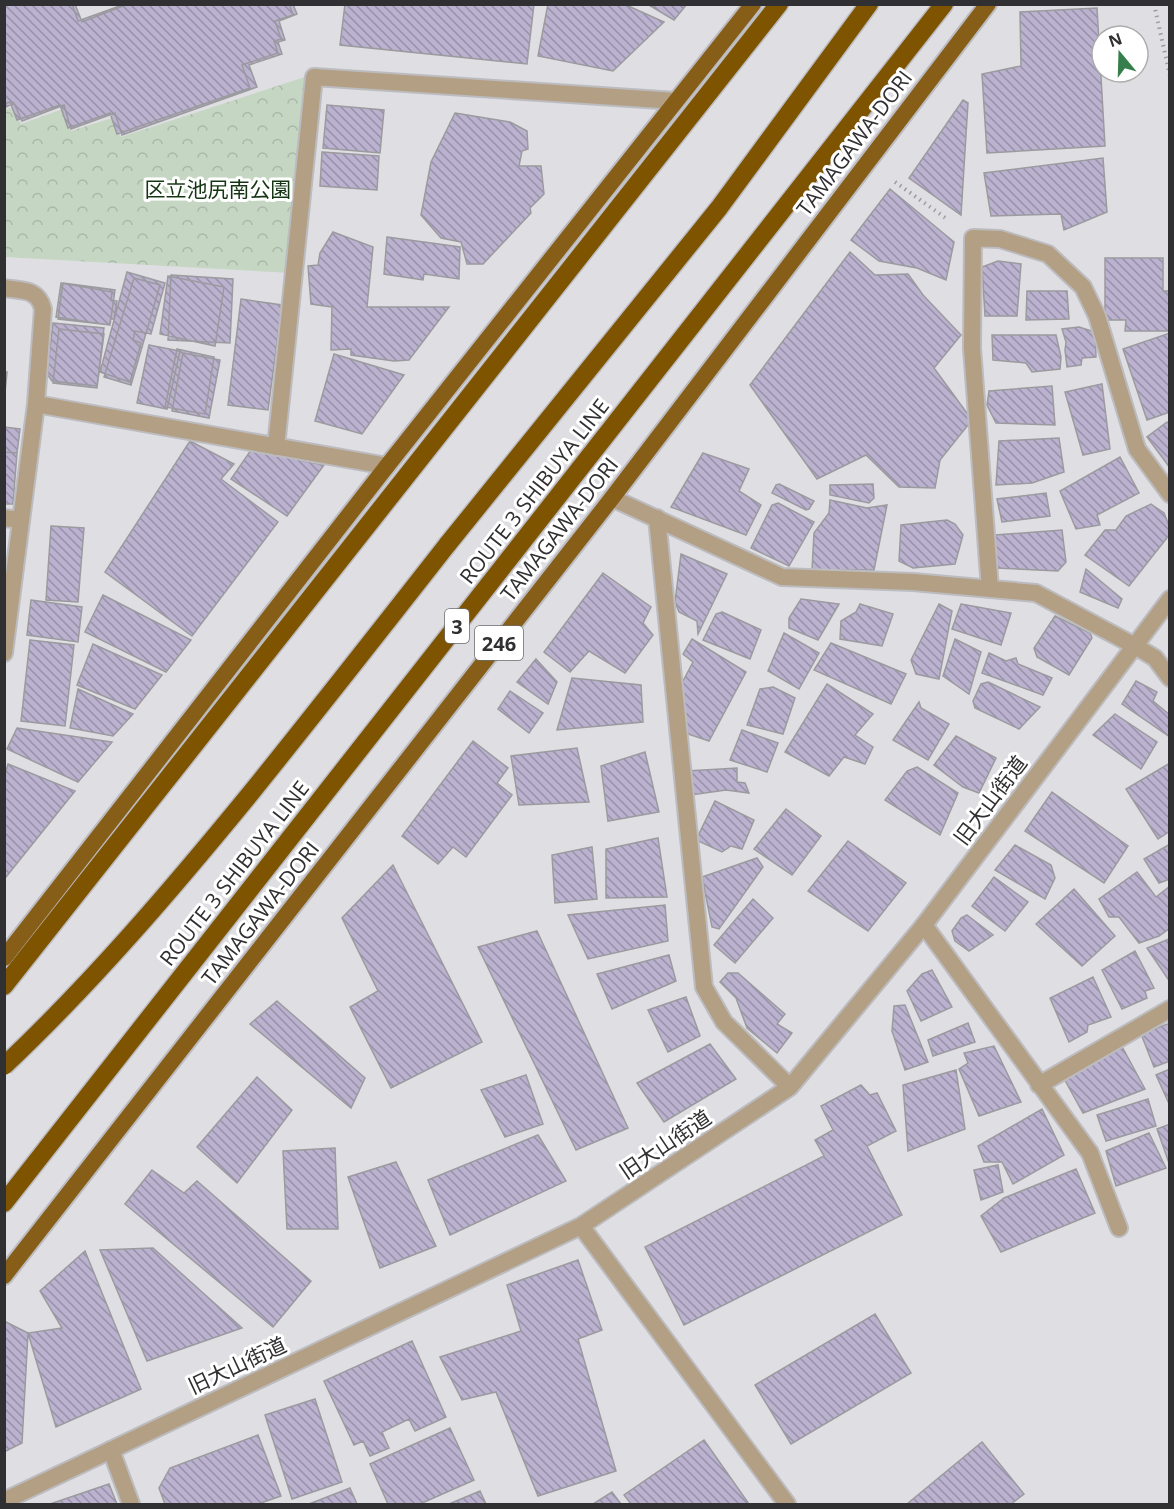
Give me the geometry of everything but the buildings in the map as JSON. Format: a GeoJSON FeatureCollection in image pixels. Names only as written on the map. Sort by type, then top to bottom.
{"type":"FeatureCollection","features":[{"type":"Feature","properties":{"kind":"highway"},"geometry":{"type":"LineString","coordinates":[[4,986],[779,4]]}},
{"type":"Feature","properties":{"kind":"highway"},"geometry":{"type":"LineString","coordinates":[[4,1066],[102,966],[187,871],[719,208],[869,4]]}},
{"type":"Feature","properties":{"kind":"highway"},"geometry":{"type":"LineString","coordinates":[[910,48],[938,4]]}},
{"type":"Feature","properties":{"kind":"highway","name":"ROUTE 3 SHIBUYA LINE"},"geometry":{"type":"LineString","coordinates":[[4,1203],[944,4]]}},
{"type":"Feature","properties":{"kind":"highway","name":"TAMAGAWA-DORI"},"geometry":{"type":"LineString","coordinates":[[4,1276],[612,498],[988,4]]}},
{"type":"Feature","properties":{"kind":"highway"},"geometry":{"type":"LineString","coordinates":[[5,957],[387,466],[751,5]]}},
{"type":"Feature","properties":{"kind":"street"},"geometry":{"type":"LineString","coordinates":[[276,447],[314,77],[676,101]]}},
{"type":"Feature","properties":{"kind":"street"},"geometry":{"type":"LineString","coordinates":[[990,590],[972,348],[973,238],[1000,239],[1048,254],[1083,287],[1096,316],[1137,449],[1170,494]]}},
{"type":"Feature","properties":{"kind":"street"},"geometry":{"type":"LineString","coordinates":[[4,288],[35,293],[41,299],[43,309],[36,404],[13,519],[4,653]]}},
{"type":"Feature","properties":{"kind":"street"},"geometry":{"type":"LineString","coordinates":[[36,404],[387,466]]}},
{"type":"Feature","properties":{"kind":"street"},"geometry":{"type":"LineString","coordinates":[[612,498],[782,576],[913,582],[1036,593],[1155,658],[1170,678]]}},
{"type":"Feature","properties":{"kind":"street"},"geometry":{"type":"LineString","coordinates":[[657,518],[704,987],[724,1022],[790,1087]]}},
{"type":"Feature","properties":{"kind":"street","name":"旧大山街道"},"geometry":{"type":"LineString","coordinates":[[4,1501],[581,1226],[790,1087],[924,925],[1170,599]]}},
{"type":"Feature","properties":{"kind":"street"},"geometry":{"type":"LineString","coordinates":[[924,925],[1090,1153],[1119,1228]]}},
{"type":"Feature","properties":{"kind":"street"},"geometry":{"type":"LineString","coordinates":[[1039,1085],[1170,1009]]}},
{"type":"Feature","properties":{"kind":"street"},"geometry":{"type":"LineString","coordinates":[[581,1226],[787,1504]]}},
{"type":"Feature","properties":{"kind":"street"},"geometry":{"type":"LineString","coordinates":[[111,1450],[131,1504]]}},
{"type":"Feature","properties":{"kind":"path"},"geometry":{"type":"LineString","coordinates":[[1154,4],[1170,76]]}},
{"type":"Feature","properties":{"kind":"path"},"geometry":{"type":"LineString","coordinates":[[887,176],[973,238]]}},
{"type":"Feature","properties":{"kind":"green space","name":"区立池尻南公園"},"geometry":{"type":"Polygon","coordinates":[[[308,76],[291,273],[5,257],[4,110],[13,107],[21,124],[63,109],[71,131],[112,118],[121,137],[308,76]]]}}]}
